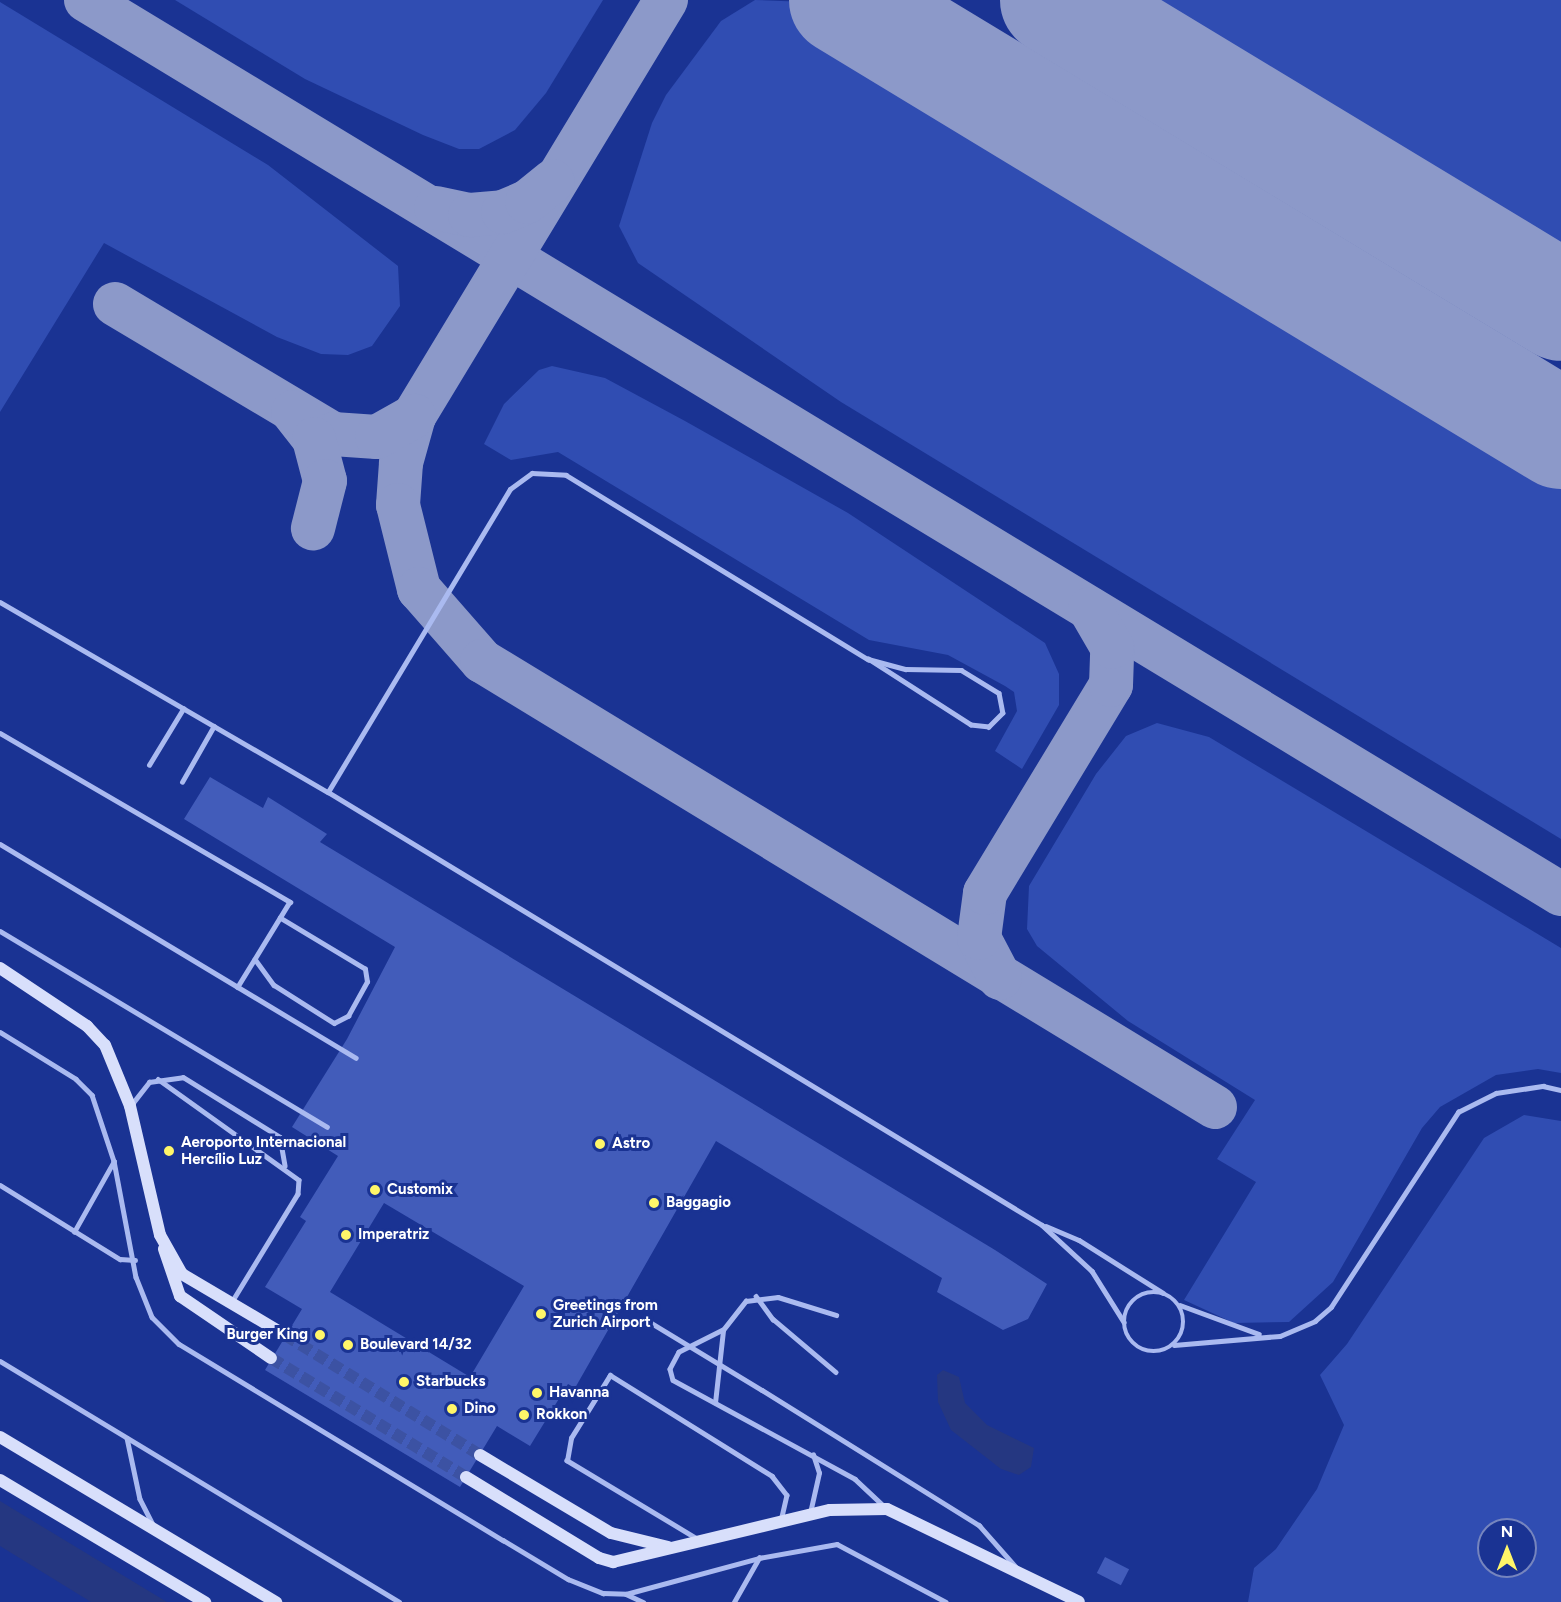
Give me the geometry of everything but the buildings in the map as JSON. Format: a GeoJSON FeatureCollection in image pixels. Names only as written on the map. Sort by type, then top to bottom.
{"type":"FeatureCollection","features":[{"type":"Feature","properties":{"kind":"main road"},"geometry":{"type":"LineString","coordinates":[[0,968],[87,1026],[105,1045],[130,1106],[164,1245],[180,1296],[271,1358]]}},
{"type":"Feature","properties":{"kind":"main road"},"geometry":{"type":"LineString","coordinates":[[164,1245],[182,1274],[230,1306],[285,1335]]}},
{"type":"Feature","properties":{"kind":"main road"},"geometry":{"type":"LineString","coordinates":[[0,1437],[276,1602]]}},
{"type":"Feature","properties":{"kind":"main road"},"geometry":{"type":"LineString","coordinates":[[480,1455],[611,1533],[675,1548]]}},
{"type":"Feature","properties":{"kind":"main road"},"geometry":{"type":"LineString","coordinates":[[466,1477],[598,1558],[626,1562],[781,1521],[848,1507],[887,1509],[1028,1580],[1079,1602]]}},
{"type":"Feature","properties":{"kind":"main road"},"geometry":{"type":"LineString","coordinates":[[0,1480],[205,1602]]}},
{"type":"Feature","properties":{"kind":"lane"},"geometry":{"type":"LineString","coordinates":[[328,792],[510,489],[532,473],[566,475],[868,659],[971,725],[989,727],[1003,713],[999,693],[961,670],[906,669],[868,659]]}},
{"type":"Feature","properties":{"kind":"lane"},"geometry":{"type":"LineString","coordinates":[[0,602],[328,792],[1042,1225],[1079,1240],[1179,1305],[1262,1335]]}},
{"type":"Feature","properties":{"kind":"lane"},"geometry":{"type":"LineString","coordinates":[[149,765],[183,709]]}},
{"type":"Feature","properties":{"kind":"lane"},"geometry":{"type":"LineString","coordinates":[[182,783],[214,726]]}},
{"type":"Feature","properties":{"kind":"lane"},"geometry":{"type":"LineString","coordinates":[[0,733],[290,902],[238,987]]}},
{"type":"Feature","properties":{"kind":"lane"},"geometry":{"type":"LineString","coordinates":[[0,844],[356,1058]]}},
{"type":"Feature","properties":{"kind":"lane"},"geometry":{"type":"LineString","coordinates":[[255,959],[274,985],[334,1023],[348,1016],[367,982],[365,969],[280,918]]}},
{"type":"Feature","properties":{"kind":"lane"},"geometry":{"type":"LineString","coordinates":[[0,931],[327,1127]]}},
{"type":"Feature","properties":{"kind":"lane"},"geometry":{"type":"LineString","coordinates":[[0,1032],[86,1087],[114,1161],[135,1260],[136,1277],[152,1317],[179,1344],[568,1579],[603,1593],[626,1594],[759,1558],[837,1544],[946,1602]]}},
{"type":"Feature","properties":{"kind":"lane"},"geometry":{"type":"LineString","coordinates":[[130,1106],[158,1079],[192,1081],[280,1137],[285,1166]]}},
{"type":"Feature","properties":{"kind":"lane"},"geometry":{"type":"LineString","coordinates":[[158,1079],[285,1166],[300,1180],[298,1194],[230,1306]]}},
{"type":"Feature","properties":{"kind":"lane"},"geometry":{"type":"LineString","coordinates":[[1042,1225],[1092,1271],[1124,1322],[1129,1338],[1142,1350],[1159,1352],[1174,1345],[1297,1332],[1331,1307],[1458,1112],[1496,1093],[1543,1086],[1561,1090]]}},
{"type":"Feature","properties":{"kind":"lane"},"geometry":{"type":"LineString","coordinates":[[74,1232],[114,1161]]}},
{"type":"Feature","properties":{"kind":"lane"},"geometry":{"type":"LineString","coordinates":[[0,1185],[120,1259],[135,1260]]}},
{"type":"Feature","properties":{"kind":"lane"},"geometry":{"type":"LineString","coordinates":[[1124,1322],[1134,1300],[1149,1293],[1165,1294]]}},
{"type":"Feature","properties":{"kind":"lane"},"geometry":{"type":"LineString","coordinates":[[715,1403],[723,1330],[736,1308],[756,1296],[778,1297],[836,1315]]}},
{"type":"Feature","properties":{"kind":"lane"},"geometry":{"type":"LineString","coordinates":[[756,1296],[773,1319],[836,1372]]}},
{"type":"Feature","properties":{"kind":"lane"},"geometry":{"type":"LineString","coordinates":[[1174,1345],[1185,1321],[1179,1305]]}},
{"type":"Feature","properties":{"kind":"lane"},"geometry":{"type":"LineString","coordinates":[[648,1321],[979,1525],[1028,1580]]}},
{"type":"Feature","properties":{"kind":"lane"},"geometry":{"type":"LineString","coordinates":[[723,1330],[679,1352],[670,1369],[673,1380],[855,1479],[887,1509]]}},
{"type":"Feature","properties":{"kind":"lane"},"geometry":{"type":"LineString","coordinates":[[0,1361],[399,1602]]}},
{"type":"Feature","properties":{"kind":"lane"},"geometry":{"type":"LineString","coordinates":[[702,1542],[567,1461],[571,1438],[610,1375],[772,1476],[787,1495],[781,1521]]}},
{"type":"Feature","properties":{"kind":"lane"},"geometry":{"type":"LineString","coordinates":[[127,1438],[140,1499],[155,1530]]}},
{"type":"Feature","properties":{"kind":"lane"},"geometry":{"type":"LineString","coordinates":[[809,1515],[819,1489],[813,1455]]}},
{"type":"Feature","properties":{"kind":"lane"},"geometry":{"type":"LineString","coordinates":[[734,1602],[759,1558]]}},
{"type":"Feature","properties":{"kind":"lane"},"geometry":{"type":"LineString","coordinates":[[626,1594],[643,1602]]}},
{"type":"Feature","properties":{"kind":"shaded area"},"geometry":{"type":"Polygon","coordinates":[[[175,0],[603,0],[546,93],[515,130],[479,149],[459,149],[423,135],[305,79],[175,0]]]}},
{"type":"Feature","properties":{"kind":"shaded area"},"geometry":{"type":"Polygon","coordinates":[[[755,0],[808,2],[1561,458],[1561,839],[841,402],[638,263],[619,226],[652,123],[666,95],[721,21],[755,0]]]}},
{"type":"Feature","properties":{"kind":"shaded area"},"geometry":{"type":"Polygon","coordinates":[[[1090,0],[1561,0],[1561,285],[1099,5],[1090,0]]]}},
{"type":"Feature","properties":{"kind":"shaded area"},"geometry":{"type":"Polygon","coordinates":[[[0,2],[268,165],[398,266],[400,306],[372,346],[348,355],[321,354],[277,337],[104,243],[0,412],[0,2]]]}},
{"type":"Feature","properties":{"kind":"shaded area"},"geometry":{"type":"Polygon","coordinates":[[[552,366],[605,378],[685,421],[848,513],[1045,643],[1059,674],[1059,705],[1022,769],[995,751],[1017,711],[1014,692],[1005,686],[948,655],[869,640],[558,452],[511,460],[484,444],[504,404],[539,370],[552,366]]]}},
{"type":"Feature","properties":{"kind":"shaded area"},"geometry":{"type":"Polygon","coordinates":[[[1157,723],[1209,737],[1561,948],[1561,1073],[1538,1069],[1496,1075],[1440,1107],[1422,1128],[1333,1282],[1289,1322],[1234,1323],[1184,1300],[1256,1182],[1217,1159],[1255,1100],[1128,1021],[1037,946],[1027,929],[1029,886],[1096,774],[1126,736],[1157,723]]]}},
{"type":"Feature","properties":{"kind":"shaded area"},"geometry":{"type":"Polygon","coordinates":[[[1524,1115],[1561,1121],[1561,1602],[1248,1602],[1254,1568],[1276,1549],[1317,1489],[1344,1425],[1320,1375],[1347,1344],[1484,1138],[1524,1115]]]}},
{"type":"Feature","properties":{"kind":"shaded area"},"geometry":{"type":"Polygon","coordinates":[[[943,1370],[959,1377],[965,1403],[987,1425],[1034,1448],[1031,1467],[1019,1475],[1001,1469],[951,1430],[938,1402],[937,1375],[943,1370]]]}},
{"type":"Feature","properties":{"kind":"shaded area"},"geometry":{"type":"Polygon","coordinates":[[[0,1501],[167,1602],[91,1602],[0,1546],[0,1501]]]}},
{"type":"Feature","properties":{"kind":"taxiway"},"geometry":{"type":"LineString","coordinates":[[86,0],[1561,894]]}},
{"type":"Feature","properties":{"kind":"taxiway"},"geometry":{"type":"LineString","coordinates":[[666,0],[414,416],[401,463],[398,505],[419,589],[482,661],[1215,1107]]}},
{"type":"Feature","properties":{"kind":"taxiway"},"geometry":{"type":"LineString","coordinates":[[436,208],[470,215],[503,212],[527,202],[553,181]]}},
{"type":"Feature","properties":{"kind":"taxiway"},"geometry":{"type":"LineString","coordinates":[[115,304],[333,434],[377,437],[414,416]]}},
{"type":"Feature","properties":{"kind":"taxiway"},"geometry":{"type":"LineString","coordinates":[[293,412],[314,439],[325,481],[313,528]]}},
{"type":"Feature","properties":{"kind":"taxiway"},"geometry":{"type":"LineString","coordinates":[[1000,978],[979,938],[985,893],[1111,685],[1112,647],[1090,609]]}},
{"type":"Feature","properties":{"kind":"runway"},"geometry":{"type":"LineString","coordinates":[[844,0],[1561,434]]}},
{"type":"Feature","properties":{"kind":"runway"},"geometry":{"type":"LineString","coordinates":[[1055,0],[1561,306]]}},
{"type":"Feature","properties":{"kind":"tunnel"},"geometry":{"type":"LineString","coordinates":[[285,1335],[480,1455]]}},
{"type":"Feature","properties":{"kind":"tunnel"},"geometry":{"type":"LineString","coordinates":[[271,1358],[466,1477]]}},
{"type":"Feature","properties":{"kind":"place","name":"Astro"},"geometry":{"type":"Point","coordinates":[600,1144]}},
{"type":"Feature","properties":{"kind":"place","name":"Aeroporto Internacional Hercílio Luz"},"geometry":{"type":"Point","coordinates":[169,1151]}},
{"type":"Feature","properties":{"kind":"place","name":"Customix"},"geometry":{"type":"Point","coordinates":[375,1190]}},
{"type":"Feature","properties":{"kind":"place","name":"Baggagio"},"geometry":{"type":"Point","coordinates":[654,1203]}},
{"type":"Feature","properties":{"kind":"place","name":"Imperatriz"},"geometry":{"type":"Point","coordinates":[346,1235]}},
{"type":"Feature","properties":{"kind":"place","name":"Greetings from Zurich Airport"},"geometry":{"type":"Point","coordinates":[541,1314]}},
{"type":"Feature","properties":{"kind":"place","name":"Burger King"},"geometry":{"type":"Point","coordinates":[320,1335]}},
{"type":"Feature","properties":{"kind":"place","name":"Boulevard 14/32"},"geometry":{"type":"Point","coordinates":[348,1345]}},
{"type":"Feature","properties":{"kind":"place","name":"Starbucks"},"geometry":{"type":"Point","coordinates":[404,1382]}},
{"type":"Feature","properties":{"kind":"place","name":"Havanna"},"geometry":{"type":"Point","coordinates":[537,1393]}},
{"type":"Feature","properties":{"kind":"place","name":"Dino"},"geometry":{"type":"Point","coordinates":[452,1409]}},
{"type":"Feature","properties":{"kind":"place","name":"Rokkon"},"geometry":{"type":"Point","coordinates":[524,1415]}}]}
